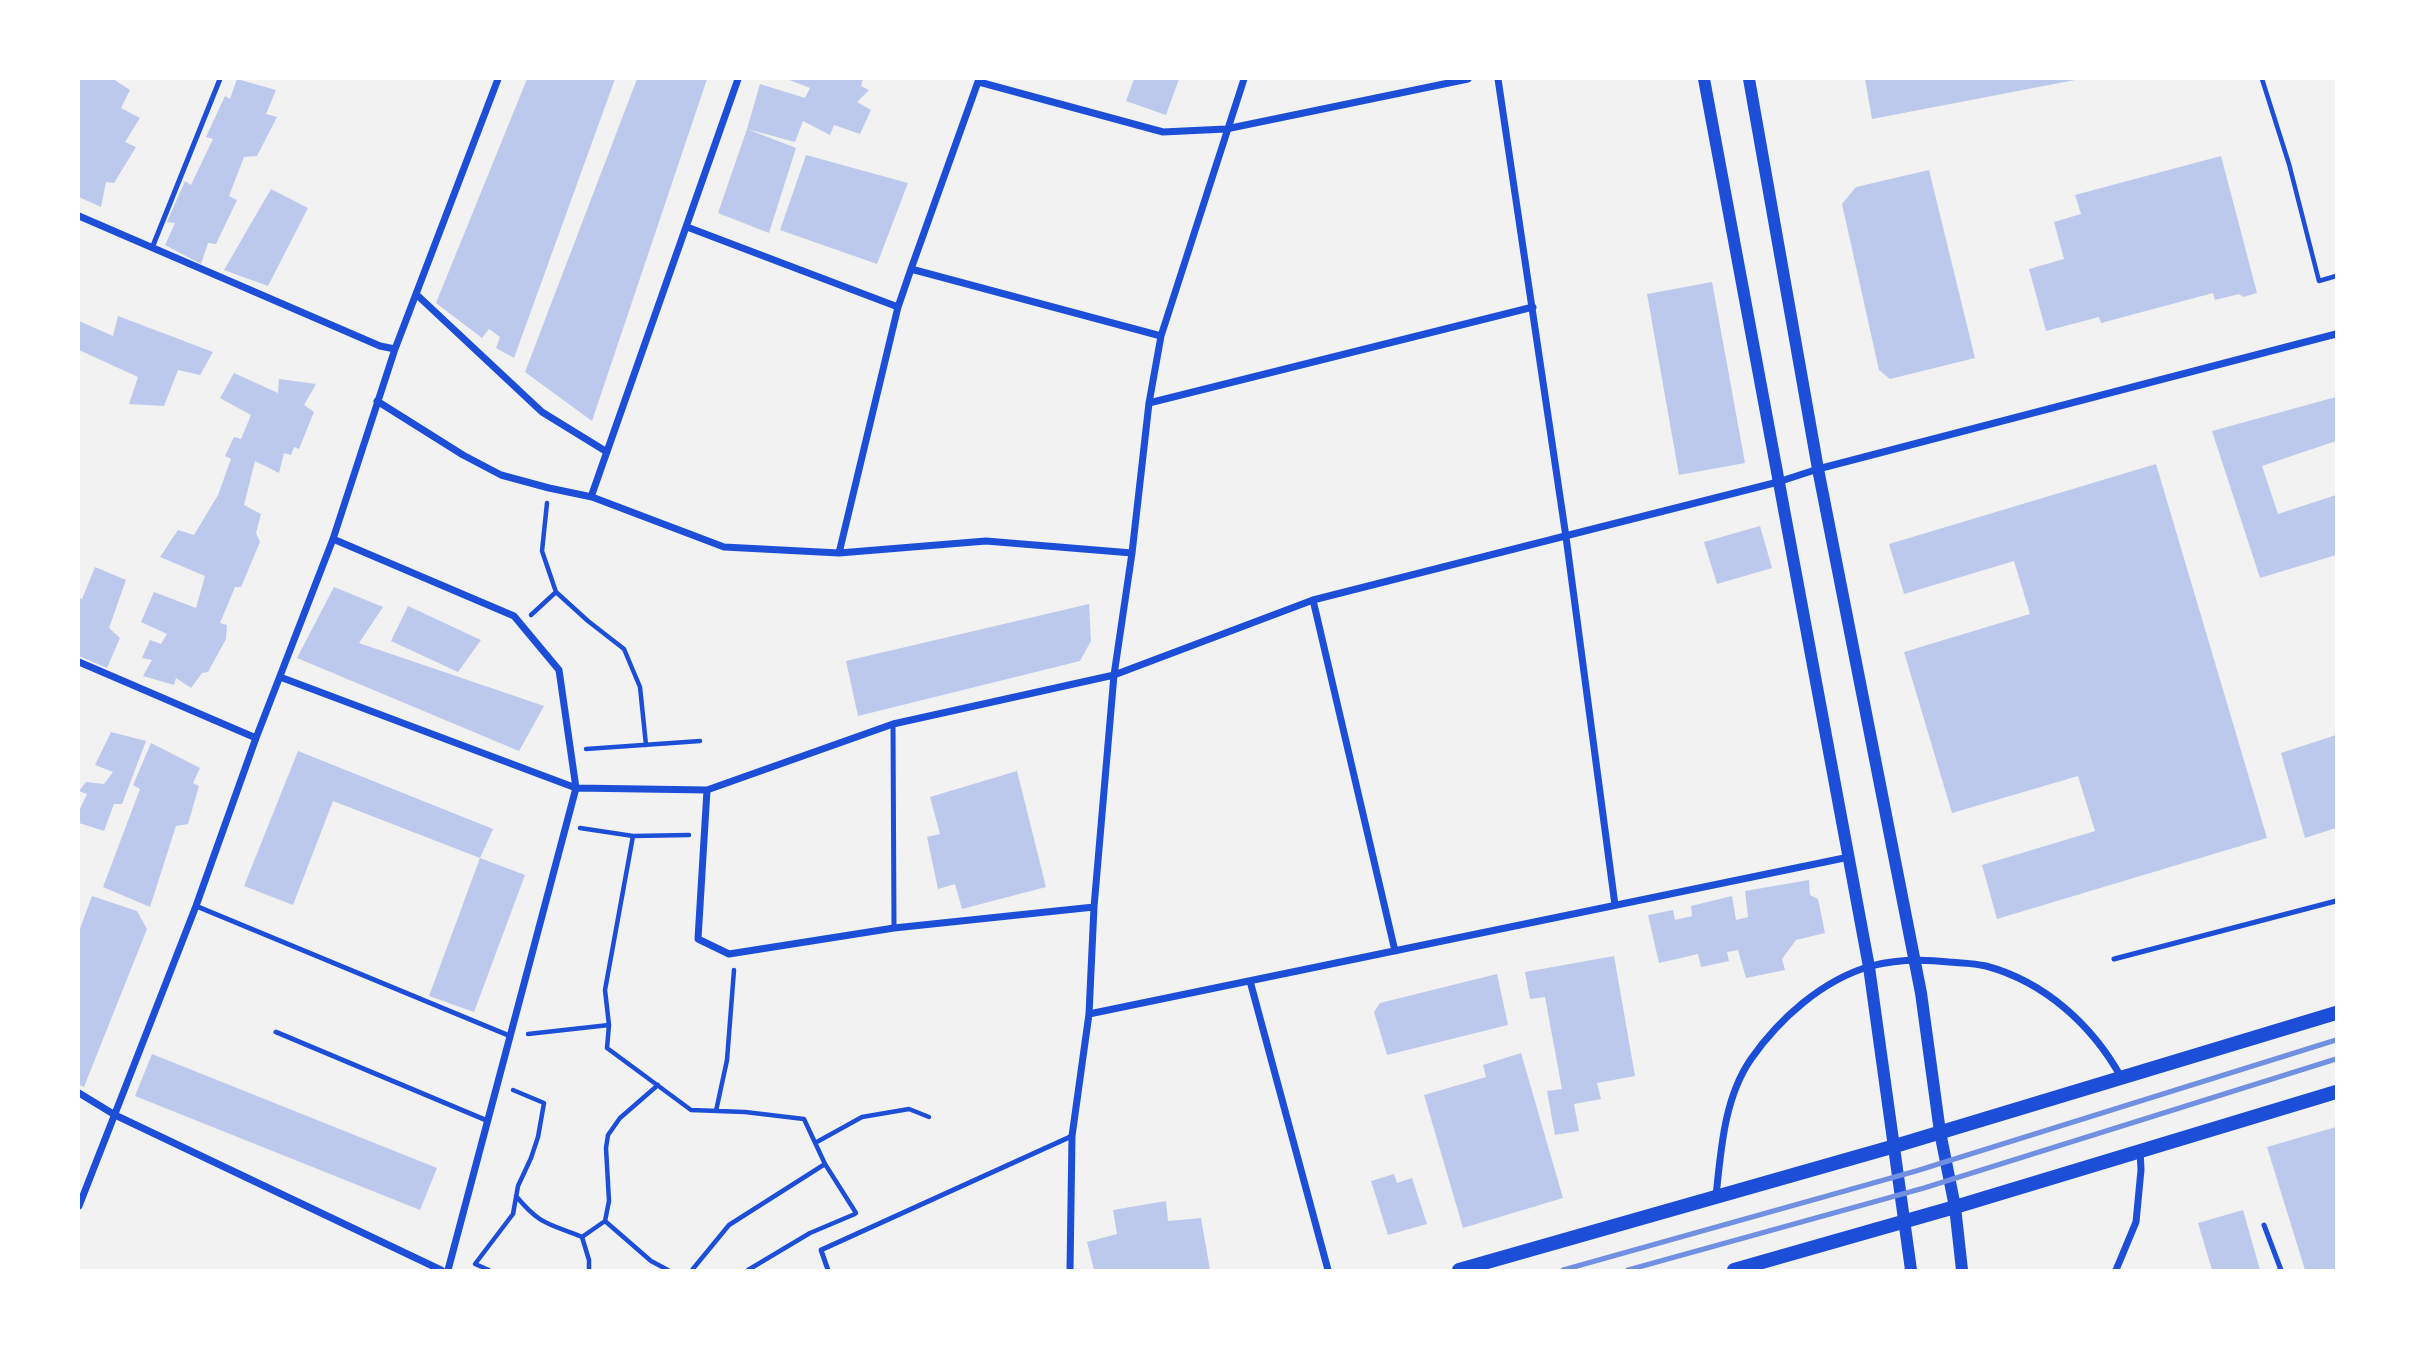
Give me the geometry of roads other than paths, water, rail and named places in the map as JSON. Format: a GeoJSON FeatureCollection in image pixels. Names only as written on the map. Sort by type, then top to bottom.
{"type":"FeatureCollection","features":[{"type":"Feature","properties":{"kind":"main road"},"geometry":{"type":"LineString","coordinates":[[1460,1270],[1895,1146],[2336,1013]]}},
{"type":"Feature","properties":{"kind":"main road"},"geometry":{"type":"LineString","coordinates":[[1738,1270],[2336,1092]]}},
{"type":"Feature","properties":{"kind":"street"},"geometry":{"type":"LineString","coordinates":[[79,1206],[196,906],[256,738],[333,539],[377,401],[498,79]]}},
{"type":"Feature","properties":{"kind":"street"},"geometry":{"type":"LineString","coordinates":[[592,497],[738,79]]}},
{"type":"Feature","properties":{"kind":"street"},"geometry":{"type":"LineString","coordinates":[[1070,1270],[1072,1136],[1089,1014],[1094,906],[1114,675],[1132,553],[1149,403],[1161,337],[1244,79]]}},
{"type":"Feature","properties":{"kind":"street"},"geometry":{"type":"LineString","coordinates":[[839,553],[898,307],[979,80],[1163,132],[1226,129],[1468,79]]}},
{"type":"Feature","properties":{"kind":"street"},"geometry":{"type":"LineString","coordinates":[[1498,79],[1566,537],[1615,905]]}},
{"type":"Feature","properties":{"kind":"street"},"geometry":{"type":"LineString","coordinates":[[1704,79],[1869,967],[1911,1270]]}},
{"type":"Feature","properties":{"kind":"street"},"geometry":{"type":"LineString","coordinates":[[1749,79],[1818,469],[1914,958],[1934,1074],[1940,1132],[1955,1207],[1962,1270]]}},
{"type":"Feature","properties":{"kind":"street"},"geometry":{"type":"LineString","coordinates":[[79,216],[380,345],[396,349]]}},
{"type":"Feature","properties":{"kind":"street"},"geometry":{"type":"LineString","coordinates":[[687,227],[898,307]]}},
{"type":"Feature","properties":{"kind":"street"},"geometry":{"type":"LineString","coordinates":[[911,269],[1161,337]]}},
{"type":"Feature","properties":{"kind":"street"},"geometry":{"type":"LineString","coordinates":[[417,295],[542,412],[607,452]]}},
{"type":"Feature","properties":{"kind":"street"},"geometry":{"type":"LineString","coordinates":[[1149,403],[1533,307]]}},
{"type":"Feature","properties":{"kind":"street"},"geometry":{"type":"LineString","coordinates":[[280,677],[576,788],[707,790],[893,724],[1114,675],[1313,600],[1778,482],[1818,469],[2336,334]]}},
{"type":"Feature","properties":{"kind":"street"},"geometry":{"type":"LineString","coordinates":[[377,401],[463,455],[501,475],[592,497],[723,547],[839,553],[986,541],[1132,553]]}},
{"type":"Feature","properties":{"kind":"street"},"geometry":{"type":"LineString","coordinates":[[333,539],[514,616],[559,670],[576,788],[448,1270]]}},
{"type":"Feature","properties":{"kind":"street"},"geometry":{"type":"LineString","coordinates":[[1313,600],[1395,951]]}},
{"type":"Feature","properties":{"kind":"street"},"geometry":{"type":"LineString","coordinates":[[79,662],[256,738]]}},
{"type":"Feature","properties":{"kind":"street"},"geometry":{"type":"LineString","coordinates":[[707,790],[698,939],[729,954],[894,928],[1094,906]]}},
{"type":"Feature","properties":{"kind":"street"},"geometry":{"type":"LineString","coordinates":[[1089,1014],[1849,857]]}},
{"type":"Feature","properties":{"kind":"street"},"geometry":{"type":"LineString","coordinates":[[1716,1197],[1727,1111],[1750,1061],[1784,1018],[1829,986],[1869,967],[1914,958],[1985,966],[2034,985],[2077,1017],[2110,1058],[2121,1078]]}},
{"type":"Feature","properties":{"kind":"street"},"geometry":{"type":"LineString","coordinates":[[1250,981],[1328,1270]]}},
{"type":"Feature","properties":{"kind":"street"},"geometry":{"type":"LineString","coordinates":[[79,1093],[116,1115],[441,1270]]}},
{"type":"Feature","properties":{"kind":"street"},"geometry":{"type":"LineString","coordinates":[[2116,1270],[2136,1222],[2141,1170],[2140,1150]]}},
{"type":"Feature","properties":{"kind":"lane"},"geometry":{"type":"LineString","coordinates":[[152,248],[220,79]]}},
{"type":"Feature","properties":{"kind":"lane"},"geometry":{"type":"LineString","coordinates":[[893,724],[894,928]]}},
{"type":"Feature","properties":{"kind":"lane"},"geometry":{"type":"LineString","coordinates":[[2114,959],[2336,901]]}},
{"type":"Feature","properties":{"kind":"lane"},"geometry":{"type":"LineString","coordinates":[[196,906],[510,1036]]}},
{"type":"Feature","properties":{"kind":"lane"},"geometry":{"type":"LineString","coordinates":[[276,1032],[488,1121]]}},
{"type":"Feature","properties":{"kind":"lane"},"geometry":{"type":"LineString","coordinates":[[828,1270],[821,1251],[1072,1136]]}},
{"type":"Feature","properties":{"kind":"lane"},"geometry":{"type":"LineString","coordinates":[[2264,1225],[2281,1270]]}},
{"type":"Feature","properties":{"kind":"railway"},"geometry":{"type":"LineString","coordinates":[[1563,1270],[1916,1171],[2336,1040]]}},
{"type":"Feature","properties":{"kind":"railway"},"geometry":{"type":"LineString","coordinates":[[1628,1270],[1924,1188],[2336,1059]]}}]}
